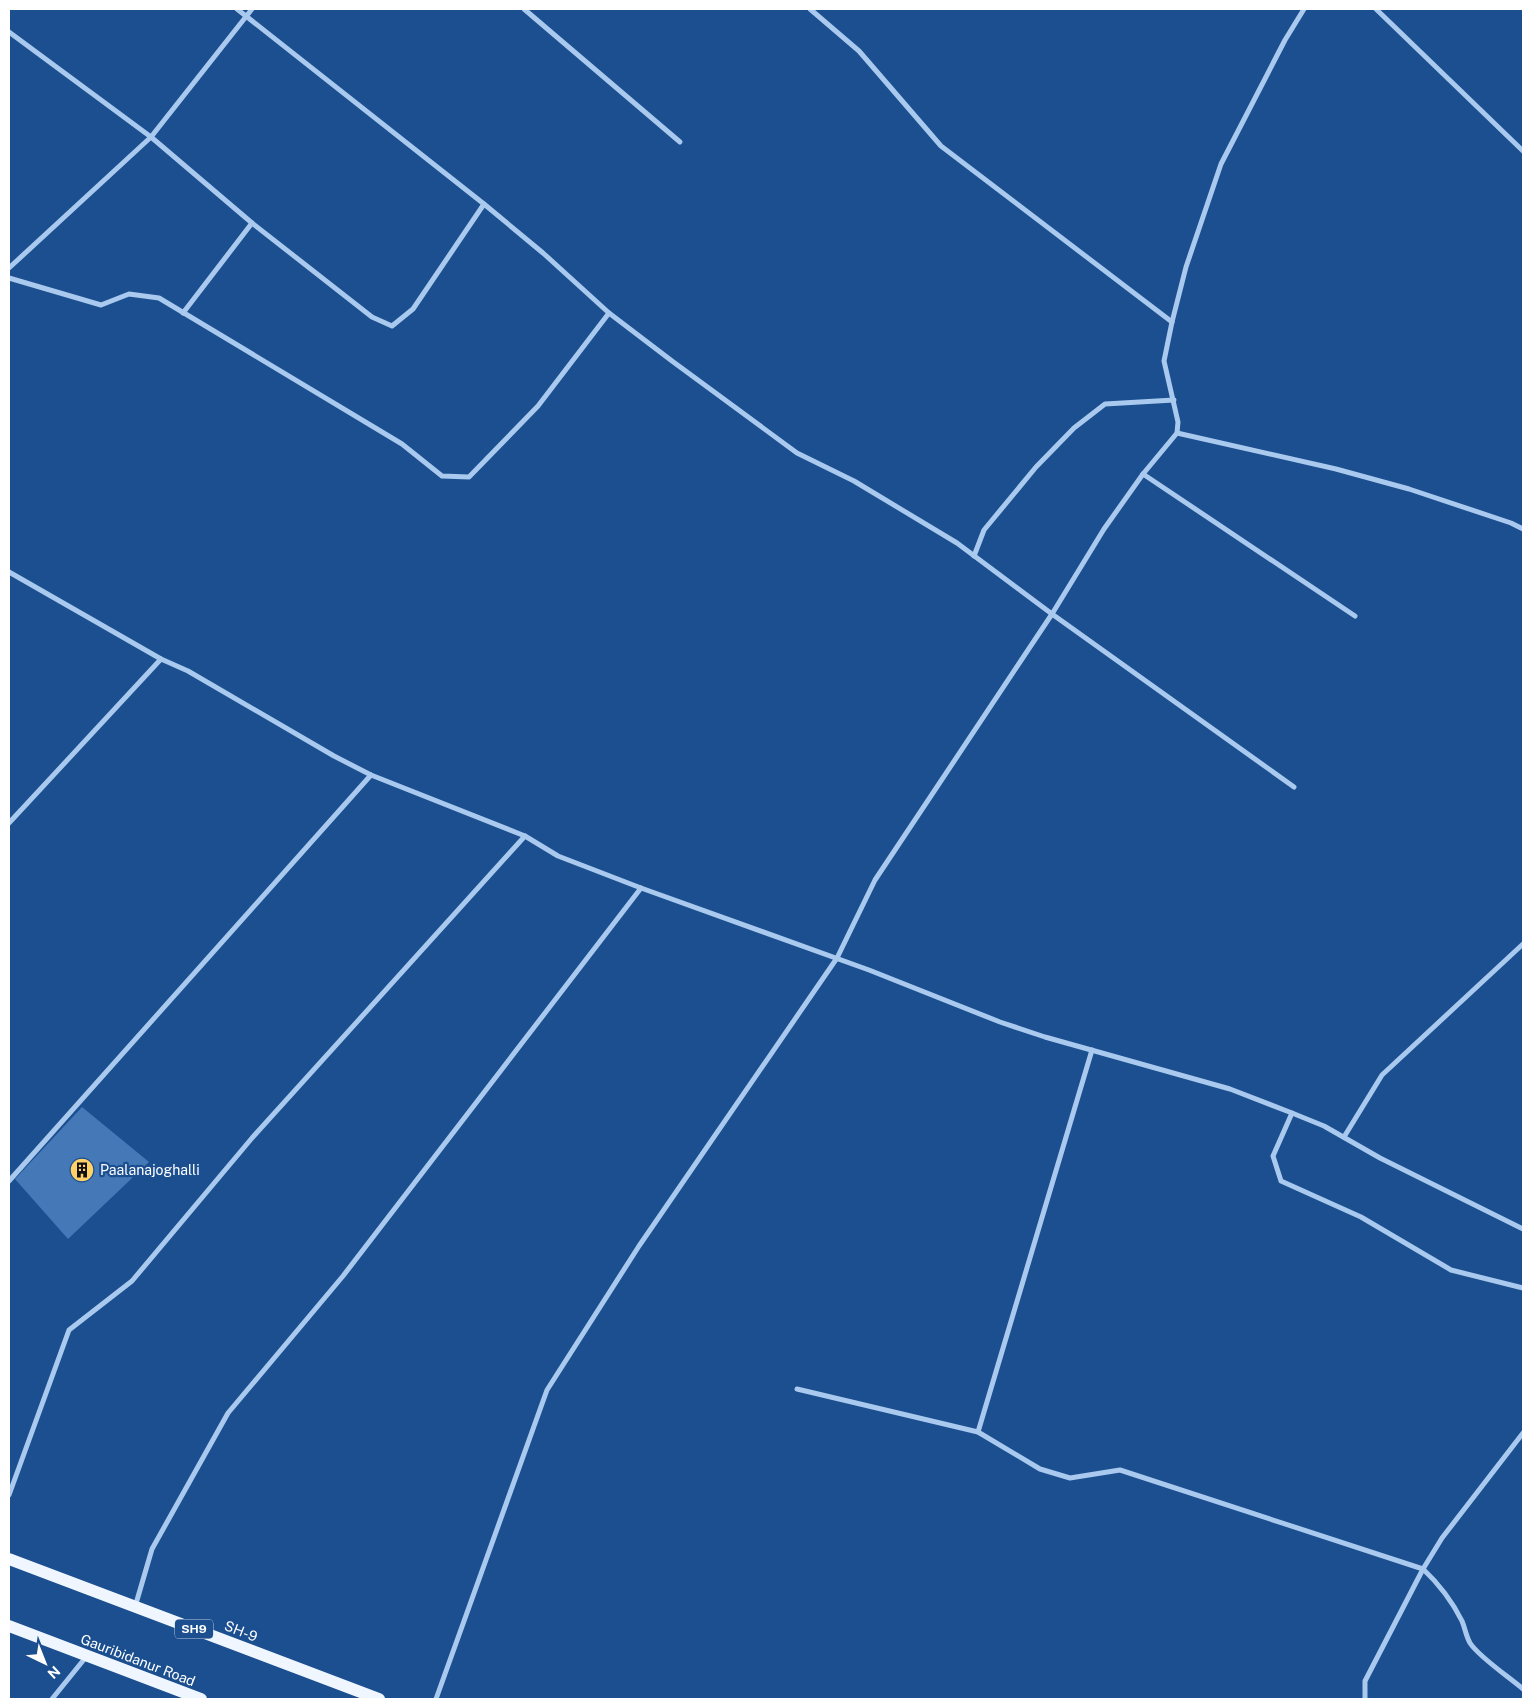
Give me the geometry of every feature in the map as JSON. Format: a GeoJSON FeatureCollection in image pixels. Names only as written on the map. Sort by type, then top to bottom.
{"type":"FeatureCollection","features":[{"type":"Feature","properties":{"kind":"main road","name":"SH-9"},"geometry":{"type":"LineString","coordinates":[[9,1559],[379,1699]]}},
{"type":"Feature","properties":{"kind":"main road","name":"Gauribidanur Road"},"geometry":{"type":"LineString","coordinates":[[9,1626],[86,1657],[201,1699]]}},
{"type":"Feature","properties":{"kind":"street"},"geometry":{"type":"LineString","coordinates":[[236,9],[484,204],[543,253],[610,313],[797,453],[854,481],[957,543],[1052,614],[1294,787]]}},
{"type":"Feature","properties":{"kind":"street"},"geometry":{"type":"LineString","coordinates":[[9,268],[151,137],[252,9]]}},
{"type":"Feature","properties":{"kind":"street"},"geometry":{"type":"LineString","coordinates":[[524,9],[680,142]]}},
{"type":"Feature","properties":{"kind":"street"},"geometry":{"type":"LineString","coordinates":[[810,9],[859,52],[940,146],[1172,322]]}},
{"type":"Feature","properties":{"kind":"street"},"geometry":{"type":"LineString","coordinates":[[436,1699],[546,1390],[639,1246],[837,958],[874,880],[1052,614],[1104,529],[1143,474],[1177,432],[1178,422],[1174,400],[1164,361],[1186,267],[1221,164],[1304,9]]}},
{"type":"Feature","properties":{"kind":"street"},"geometry":{"type":"LineString","coordinates":[[1376,9],[1523,151]]}},
{"type":"Feature","properties":{"kind":"street"},"geometry":{"type":"LineString","coordinates":[[9,32],[151,137],[252,222],[372,317],[392,326],[413,309],[484,204]]}},
{"type":"Feature","properties":{"kind":"street"},"geometry":{"type":"LineString","coordinates":[[183,313],[252,222]]}},
{"type":"Feature","properties":{"kind":"street"},"geometry":{"type":"LineString","coordinates":[[9,278],[101,305],[129,294],[158,298],[402,444],[442,476],[469,476],[538,406],[610,313]]}},
{"type":"Feature","properties":{"kind":"street"},"geometry":{"type":"LineString","coordinates":[[974,556],[984,530],[1036,467],[1074,428],[1105,404],[1174,400]]}},
{"type":"Feature","properties":{"kind":"street"},"geometry":{"type":"LineString","coordinates":[[1177,432],[1336,469],[1483,514],[1523,529]]}},
{"type":"Feature","properties":{"kind":"street"},"geometry":{"type":"LineString","coordinates":[[1143,474],[1355,616]]}},
{"type":"Feature","properties":{"kind":"street"},"geometry":{"type":"LineString","coordinates":[[9,572],[162,659],[188,671],[334,756],[371,775],[525,836],[558,856],[641,888],[837,958],[1000,1022],[1230,1089],[1292,1113],[1324,1126],[1380,1158],[1523,1229]]}},
{"type":"Feature","properties":{"kind":"street"},"geometry":{"type":"LineString","coordinates":[[9,823],[162,659]]}},
{"type":"Feature","properties":{"kind":"street"},"geometry":{"type":"LineString","coordinates":[[9,1181],[371,775]]}},
{"type":"Feature","properties":{"kind":"street"},"geometry":{"type":"LineString","coordinates":[[9,1494],[69,1330],[132,1281],[252,1138],[525,836]]}},
{"type":"Feature","properties":{"kind":"street"},"geometry":{"type":"LineString","coordinates":[[136,1607],[152,1549],[228,1413],[343,1276],[641,888]]}},
{"type":"Feature","properties":{"kind":"street"},"geometry":{"type":"LineString","coordinates":[[1344,1137],[1382,1075],[1523,944]]}},
{"type":"Feature","properties":{"kind":"street"},"geometry":{"type":"LineString","coordinates":[[978,1432],[1092,1050]]}},
{"type":"Feature","properties":{"kind":"street"},"geometry":{"type":"LineString","coordinates":[[1292,1113],[1273,1156],[1281,1181],[1361,1217],[1450,1270],[1523,1288]]}},
{"type":"Feature","properties":{"kind":"street"},"geometry":{"type":"LineString","coordinates":[[797,1389],[978,1432],[1040,1469],[1062,1476],[1070,1478],[1120,1470],[1422,1569],[1438,1583],[1451,1602],[1462,1621],[1471,1644],[1523,1689]]}},
{"type":"Feature","properties":{"kind":"street"},"geometry":{"type":"LineString","coordinates":[[1365,1699],[1365,1681],[1422,1569],[1442,1538],[1523,1433]]}},
{"type":"Feature","properties":{"kind":"street"},"geometry":{"type":"LineString","coordinates":[[52,1699],[86,1657]]}},
{"type":"Feature","properties":{"kind":"building","name":"Paalanajoghalli"},"geometry":{"type":"Polygon","coordinates":[[[82,1107],[149,1162],[68,1239],[15,1179],[82,1107]]]}},
{"type":"Feature","properties":{"kind":"place","name":"Paalanajoghalli"},"geometry":{"type":"Point","coordinates":[82,1170]}}]}
